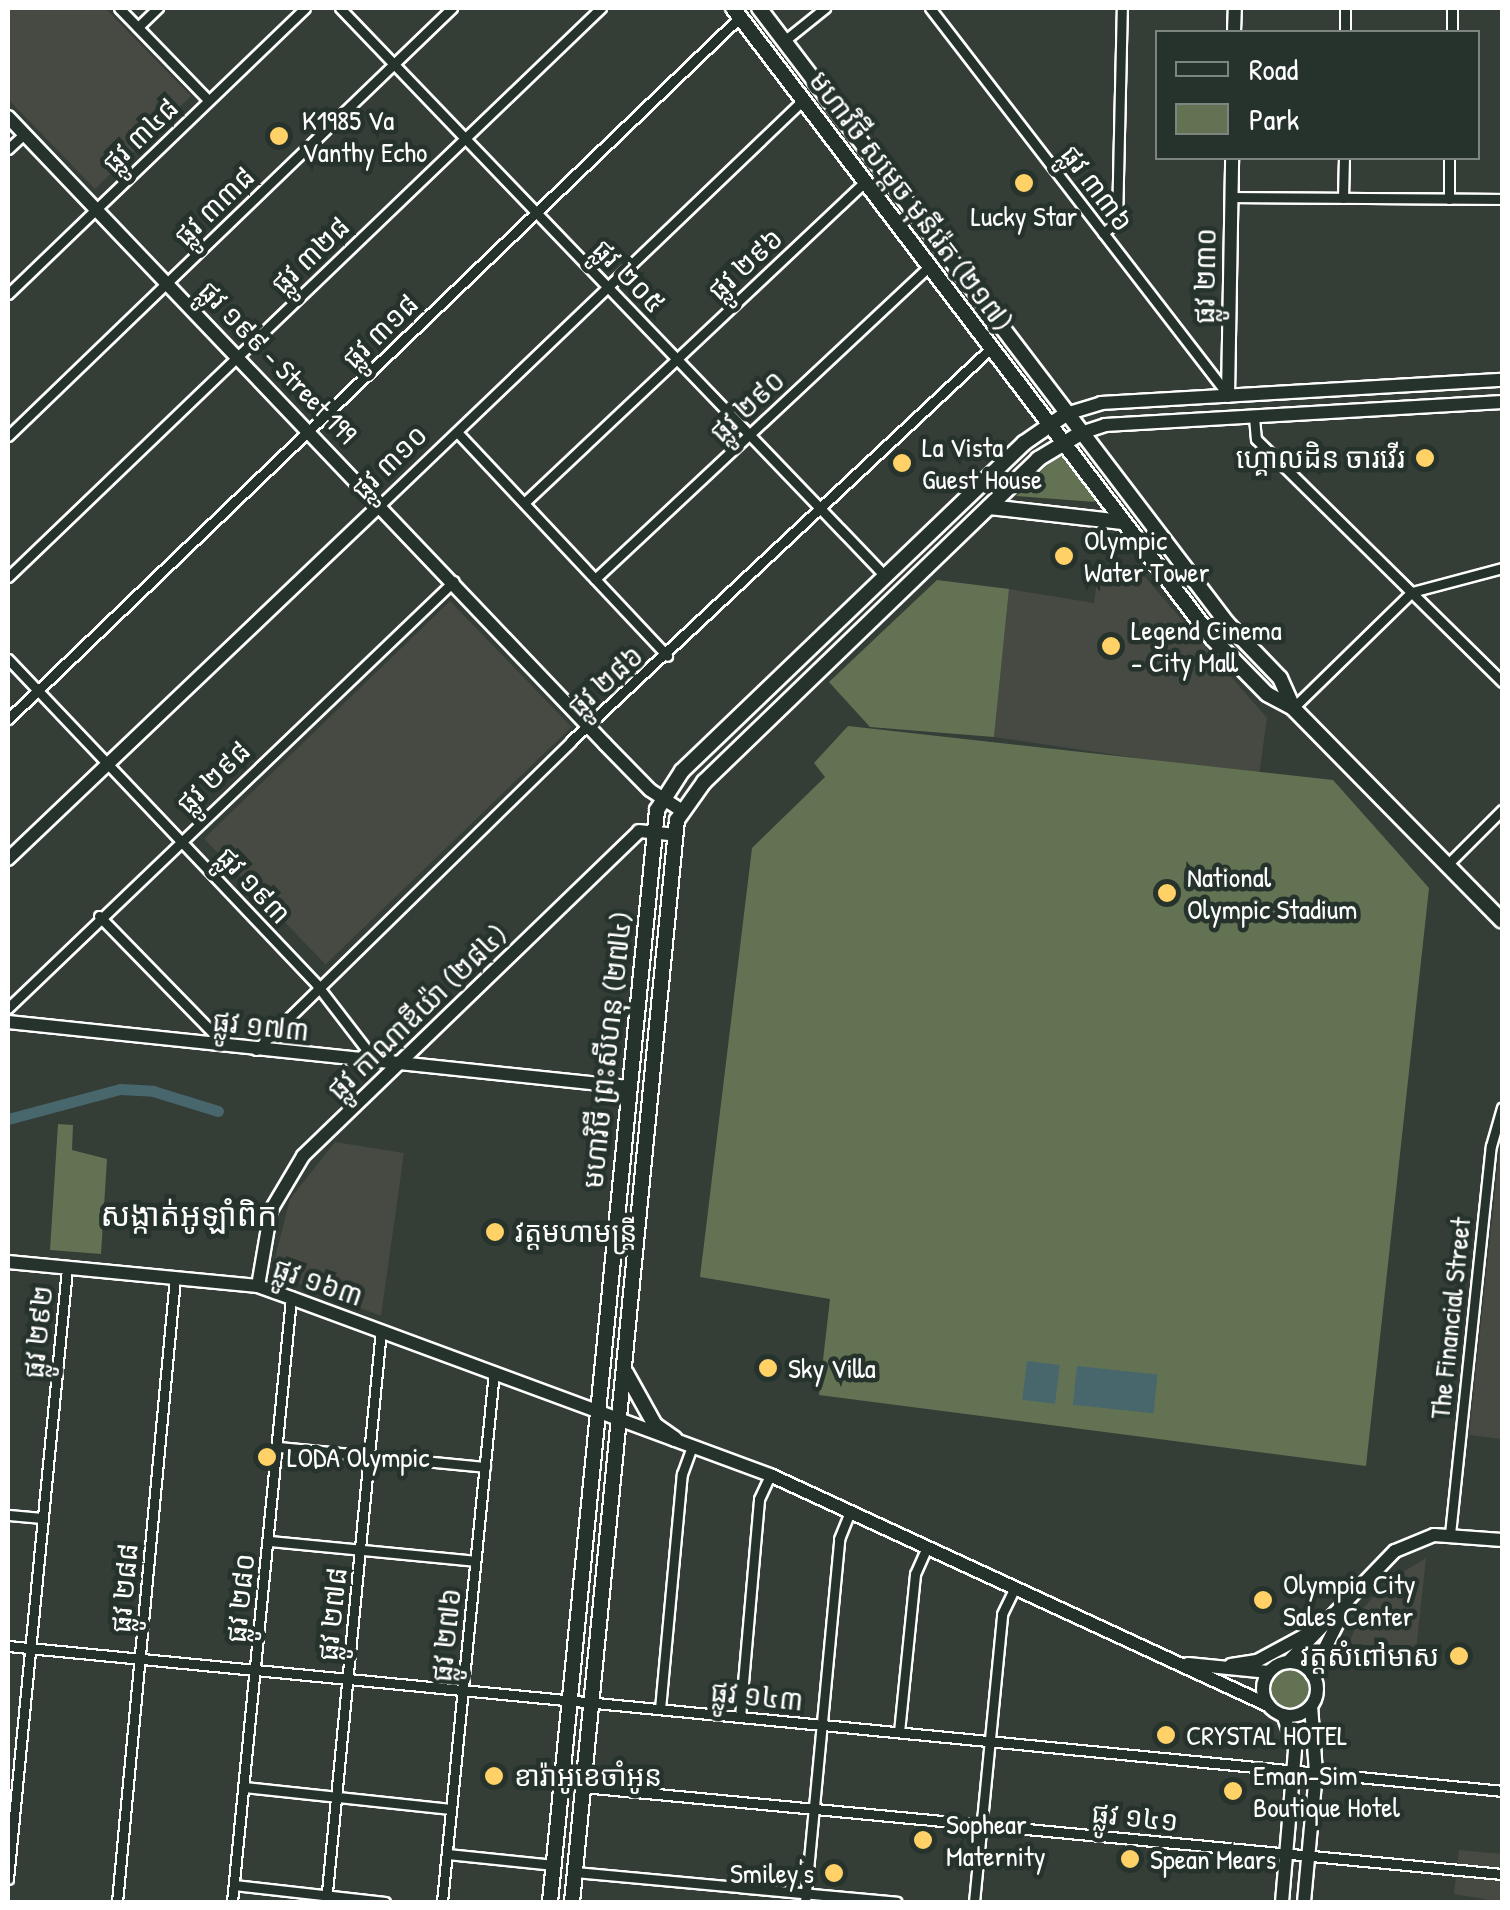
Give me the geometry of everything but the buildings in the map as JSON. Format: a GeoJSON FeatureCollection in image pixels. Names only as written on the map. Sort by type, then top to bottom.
{"type":"FeatureCollection","features":[{"type":"Feature","properties":{"kind":"main road","name":"មហាវិថី សម្តេច មុនីរ៉េត (២១៧)"},"geometry":{"type":"LineString","coordinates":[[759,8],[1080,433],[1227,622],[1280,678],[1293,708]]}},
{"type":"Feature","properties":{"kind":"main road","name":"មហាវិថី សម្តេច មុនីរ៉េត (២១៧)"},"geometry":{"type":"LineString","coordinates":[[736,12],[1212,638],[1266,694],[1293,708]]}},
{"type":"Feature","properties":{"kind":"main road","name":"មហាវិថី ព្រះសីហនុ (២៧៤)"},"geometry":{"type":"LineString","coordinates":[[550,1902],[654,833],[662,798],[682,770],[885,576],[1048,424],[1066,414]]}},
{"type":"Feature","properties":{"kind":"main road"},"geometry":{"type":"LineString","coordinates":[[681,810],[989,507],[1062,442],[1080,433]]}},
{"type":"Feature","properties":{"kind":"main road"},"geometry":{"type":"LineString","coordinates":[[989,507],[1098,514],[1123,522]]}},
{"type":"Feature","properties":{"kind":"main road"},"geometry":{"type":"LineString","coordinates":[[1293,708],[1502,921]]}},
{"type":"Feature","properties":{"kind":"main road","name":"មហាវិថី ព្រះសីហនុ (២៧៤)"},"geometry":{"type":"LineString","coordinates":[[572,1902],[675,835],[681,810]]}},
{"type":"Feature","properties":{"kind":"main road"},"geometry":{"type":"LineString","coordinates":[[624,1364],[629,1385],[655,1425],[675,1439]]}},
{"type":"Feature","properties":{"kind":"street"},"geometry":{"type":"LineString","coordinates":[[119,8],[208,100]]}},
{"type":"Feature","properties":{"kind":"street"},"geometry":{"type":"LineString","coordinates":[[138,27],[158,8]]}},
{"type":"Feature","properties":{"kind":"street","name":"ផ្លូវ ៣៤៨"},"geometry":{"type":"LineString","coordinates":[[8,294],[304,8]]}},
{"type":"Feature","properties":{"kind":"street","name":"ផ្លូវ ២០៥"},"geometry":{"type":"LineString","coordinates":[[340,8],[885,576]]}},
{"type":"Feature","properties":{"kind":"street","name":"ផ្លូវ ៣៣៨"},"geometry":{"type":"LineString","coordinates":[[8,436],[452,8]]}},
{"type":"Feature","properties":{"kind":"street","name":"ផ្លូវ ៣២៨"},"geometry":{"type":"LineString","coordinates":[[8,578],[601,8]]}},
{"type":"Feature","properties":{"kind":"street"},"geometry":{"type":"LineString","coordinates":[[784,41],[825,8]]}},
{"type":"Feature","properties":{"kind":"street","name":"ផ្លូវ ៣៣៦"},"geometry":{"type":"LineString","coordinates":[[930,8],[1228,396]]}},
{"type":"Feature","properties":{"kind":"street"},"geometry":{"type":"LineString","coordinates":[[1103,233],[1117,222],[1122,8]]}},
{"type":"Feature","properties":{"kind":"street","name":"ផ្លូវ ៣១៨"},"geometry":{"type":"LineString","coordinates":[[8,719],[536,212],[736,12]]}},
{"type":"Feature","properties":{"kind":"street","name":"ផ្លូវ ៣១០"},"geometry":{"type":"LineString","coordinates":[[8,859],[803,100]]}},
{"type":"Feature","properties":{"kind":"street","name":"ផ្លូវ ១៩៩ - Street 199"},"geometry":{"type":"LineString","coordinates":[[8,117],[590,726],[662,798],[681,810]]}},
{"type":"Feature","properties":{"kind":"street"},"geometry":{"type":"LineString","coordinates":[[8,149],[24,134]]}},
{"type":"Feature","properties":{"kind":"street","name":"ផ្លូវ ២៣០"},"geometry":{"type":"LineString","coordinates":[[1228,396],[1232,160]]}},
{"type":"Feature","properties":{"kind":"street"},"geometry":{"type":"LineString","coordinates":[[1343,198],[1344,160]]}},
{"type":"Feature","properties":{"kind":"street"},"geometry":{"type":"LineString","coordinates":[[1448,199],[1449,160]]}},
{"type":"Feature","properties":{"kind":"street","name":"ផ្លូវ ២៩៦"},"geometry":{"type":"LineString","coordinates":[[524,503],[865,182]]}},
{"type":"Feature","properties":{"kind":"street"},"geometry":{"type":"LineString","coordinates":[[1231,197],[1502,199]]}},
{"type":"Feature","properties":{"kind":"street","name":"ផ្លូវ ២៩០"},"geometry":{"type":"LineString","coordinates":[[595,579],[929,266]]}},
{"type":"Feature","properties":{"kind":"street","name":"ផ្លូវ ២៨៦"},"geometry":{"type":"LineString","coordinates":[[254,1052],[317,984],[991,348]]}},
{"type":"Feature","properties":{"kind":"street"},"geometry":{"type":"LineString","coordinates":[[1066,414],[1100,402],[1502,380]]}},
{"type":"Feature","properties":{"kind":"street"},"geometry":{"type":"LineString","coordinates":[[1080,433],[1104,425],[1502,402]]}},
{"type":"Feature","properties":{"kind":"street"},"geometry":{"type":"LineString","coordinates":[[1254,418],[1256,440],[1502,682]]}},
{"type":"Feature","properties":{"kind":"street"},"geometry":{"type":"LineString","coordinates":[[457,432],[667,656]]}},
{"type":"Feature","properties":{"kind":"street"},"geometry":{"type":"LineString","coordinates":[[1293,708],[1412,592],[1502,568]]}},
{"type":"Feature","properties":{"kind":"street","name":"ផ្លូវ ២៩៨"},"geometry":{"type":"LineString","coordinates":[[8,1008],[99,916],[454,581]]}},
{"type":"Feature","properties":{"kind":"street","name":"ផ្លូវ ១៩៣"},"geometry":{"type":"LineString","coordinates":[[8,659],[317,984],[376,1062]]}},
{"type":"Feature","properties":{"kind":"street"},"geometry":{"type":"LineString","coordinates":[[1448,865],[1502,810]]}},
{"type":"Feature","properties":{"kind":"street","name":"ផ្លូវ កាណាឌីយ៉ា (២៨៤)"},"geometry":{"type":"LineString","coordinates":[[258,1286],[272,1210],[290,1174],[638,831],[654,833]]}},
{"type":"Feature","properties":{"kind":"street"},"geometry":{"type":"LineString","coordinates":[[654,833],[675,835]]}},
{"type":"Feature","properties":{"kind":"street"},"geometry":{"type":"LineString","coordinates":[[99,916],[227,1047]]}},
{"type":"Feature","properties":{"kind":"street","name":"ផ្លូវ ១៧៣"},"geometry":{"type":"LineString","coordinates":[[8,1022],[254,1052],[403,1061],[629,1086]]}},
{"type":"Feature","properties":{"kind":"street","name":"The Financial Street"},"geometry":{"type":"LineString","coordinates":[[1450,1534],[1491,1146],[1502,1108]]}},
{"type":"Feature","properties":{"kind":"street","name":"ផ្លូវ ១៦៣"},"geometry":{"type":"LineString","coordinates":[[8,1262],[258,1286],[770,1475],[1268,1705]]}},
{"type":"Feature","properties":{"kind":"street","name":"ផ្លូវ ២៩២"},"geometry":{"type":"LineString","coordinates":[[8,1879],[67,1268]]}},
{"type":"Feature","properties":{"kind":"street","name":"ផ្លូវ ២៨៨"},"geometry":{"type":"LineString","coordinates":[[116,1902],[176,1278]]}},
{"type":"Feature","properties":{"kind":"street","name":"ផ្លូវ ២៨០"},"geometry":{"type":"LineString","coordinates":[[232,1902],[292,1298]]}},
{"type":"Feature","properties":{"kind":"street","name":"ផ្លូវ ២៧៨"},"geometry":{"type":"LineString","coordinates":[[326,1899],[381,1330]]}},
{"type":"Feature","properties":{"kind":"street","name":"ផ្លូវ ២៧៦"},"geometry":{"type":"LineString","coordinates":[[442,1902],[494,1372]]}},
{"type":"Feature","properties":{"kind":"street"},"geometry":{"type":"LineString","coordinates":[[278,1446],[485,1467]]}},
{"type":"Feature","properties":{"kind":"street"},"geometry":{"type":"LineString","coordinates":[[660,1709],[682,1474],[692,1446]]}},
{"type":"Feature","properties":{"kind":"street"},"geometry":{"type":"LineString","coordinates":[[740,1717],[759,1499],[770,1475]]}},
{"type":"Feature","properties":{"kind":"street"},"geometry":{"type":"LineString","coordinates":[[805,1898],[839,1540],[850,1512]]}},
{"type":"Feature","properties":{"kind":"street"},"geometry":{"type":"LineString","coordinates":[[8,1515],[43,1518]]}},
{"type":"Feature","properties":{"kind":"street"},"geometry":{"type":"LineString","coordinates":[[1185,1664],[1269,1672],[1288,1662],[1395,1551],[1450,1534],[1502,1540]]}},
{"type":"Feature","properties":{"kind":"street"},"geometry":{"type":"LineString","coordinates":[[268,1542],[476,1561]]}},
{"type":"Feature","properties":{"kind":"street"},"geometry":{"type":"LineString","coordinates":[[899,1732],[915,1574],[927,1547]]}},
{"type":"Feature","properties":{"kind":"street"},"geometry":{"type":"LineString","coordinates":[[974,1902],[1002,1614],[1014,1587]]}},
{"type":"Feature","properties":{"kind":"street"},"geometry":{"type":"LineString","coordinates":[[1304,1902],[1316,1772],[1311,1706],[1316,1693],[1312,1674],[1351,1597]]}},
{"type":"Feature","properties":{"kind":"street"},"geometry":{"type":"LineString","coordinates":[[1231,1666],[1285,1648],[1331,1616]]}},
{"type":"Feature","properties":{"kind":"street","name":"ផ្លូវ ១៤៣"},"geometry":{"type":"LineString","coordinates":[[8,1646],[1502,1791]]}},
{"type":"Feature","properties":{"kind":"street"},"geometry":{"type":"LineString","coordinates":[[1288,1662],[1312,1674]]}},
{"type":"Feature","properties":{"kind":"street"},"geometry":{"type":"LineString","coordinates":[[1269,1672],[1263,1688],[1268,1705],[1283,1715],[1295,1738],[1282,1902]]}},
{"type":"Feature","properties":{"kind":"street"},"geometry":{"type":"LineString","coordinates":[[1283,1715],[1311,1706]]}},
{"type":"Feature","properties":{"kind":"street"},"geometry":{"type":"LineString","coordinates":[[244,1787],[451,1809]]}},
{"type":"Feature","properties":{"kind":"street","name":"ផ្លូវ ១៤១"},"geometry":{"type":"LineString","coordinates":[[583,1787],[1502,1874]]}},
{"type":"Feature","properties":{"kind":"street"},"geometry":{"type":"LineString","coordinates":[[446,1854],[554,1865]]}},
{"type":"Feature","properties":{"kind":"street"},"geometry":{"type":"LineString","coordinates":[[575,1872],[805,1898],[897,1902]]}},
{"type":"Feature","properties":{"kind":"street"},"geometry":{"type":"LineString","coordinates":[[234,1885],[326,1899],[386,1902]]}},
{"type":"Feature","properties":{"kind":"shaded area"},"geometry":{"type":"Polygon","coordinates":[[[8,8],[105,8],[191,96],[95,189],[8,99],[8,8]]]}},
{"type":"Feature","properties":{"kind":"shaded area"},"geometry":{"type":"Polygon","coordinates":[[[1098,572],[1145,577],[1267,718],[1259,776],[994,737],[1009,589],[1094,603],[1098,572]]]}},
{"type":"Feature","properties":{"kind":"shaded area"},"geometry":{"type":"Polygon","coordinates":[[[450,601],[572,727],[326,964],[204,839],[450,601]]]}},
{"type":"Feature","properties":{"kind":"shaded area"},"geometry":{"type":"Polygon","coordinates":[[[1502,1126],[1502,1439],[1469,1435],[1502,1126]]]}},
{"type":"Feature","properties":{"kind":"shaded area"},"geometry":{"type":"Polygon","coordinates":[[[335,1142],[404,1153],[381,1316],[271,1273],[290,1199],[335,1142]]]}},
{"type":"Feature","properties":{"kind":"shaded area"},"geometry":{"type":"Polygon","coordinates":[[[1426,1558],[1414,1669],[1342,1660],[1364,1607],[1388,1581],[1426,1558]]]}},
{"type":"Feature","properties":{"kind":"shaded area"},"geometry":{"type":"Polygon","coordinates":[[[1459,1850],[1502,1854],[1502,1902],[1454,1894],[1459,1850]]]}},
{"type":"Feature","properties":{"kind":"green space"},"geometry":{"type":"Polygon","coordinates":[[[1059,453],[1095,502],[1016,496],[1059,453]]]}},
{"type":"Feature","properties":{"kind":"green space"},"geometry":{"type":"Polygon","coordinates":[[[937,580],[1009,589],[994,737],[870,727],[829,682],[937,580]]]}},
{"type":"Feature","properties":{"kind":"green space"},"geometry":{"type":"Polygon","coordinates":[[[848,726],[1333,780],[1429,888],[1366,1466],[819,1395],[830,1299],[700,1277],[752,848],[825,777],[814,763],[848,726]]]}},
{"type":"Feature","properties":{"kind":"green space"},"geometry":{"type":"Polygon","coordinates":[[[58,1124],[73,1125],[72,1150],[107,1159],[101,1254],[50,1250],[58,1124]]]}},
{"type":"Feature","properties":{"kind":"green space"},"geometry":{"type":"Polygon","coordinates":[[[1292,1666],[1307,1672],[1313,1687],[1307,1702],[1292,1708],[1277,1702],[1271,1687],[1277,1672],[1292,1666]]]}},
{"type":"Feature","properties":{"kind":"water"},"geometry":{"type":"Polygon","coordinates":[[[1027,1361],[1060,1365],[1055,1404],[1022,1400],[1027,1361]]]}},
{"type":"Feature","properties":{"kind":"water"},"geometry":{"type":"Polygon","coordinates":[[[1077,1366],[1158,1374],[1153,1413],[1073,1405],[1077,1366]]]}},
{"type":"Feature","properties":{"kind":"waterway"},"geometry":{"type":"LineString","coordinates":[[8,1119],[120,1089],[153,1091],[218,1111]]}},
{"type":"Feature","properties":{"kind":"place","name":"K1985 Va Vanthy Echo"},"geometry":{"type":"Point","coordinates":[279,136]}},
{"type":"Feature","properties":{"kind":"place","name":"Lucky Star"},"geometry":{"type":"Point","coordinates":[1024,183]}},
{"type":"Feature","properties":{"kind":"place","name":"ហ្គោលដិន ចារវើរ"},"geometry":{"type":"Point","coordinates":[1425,458]}},
{"type":"Feature","properties":{"kind":"place","name":"La Vista Guest House"},"geometry":{"type":"Point","coordinates":[902,463]}},
{"type":"Feature","properties":{"kind":"place","name":"Olympic Water Tower"},"geometry":{"type":"Point","coordinates":[1064,556]}},
{"type":"Feature","properties":{"kind":"place","name":"Legend Cinema - City Mall"},"geometry":{"type":"Point","coordinates":[1111,646]}},
{"type":"Feature","properties":{"kind":"place","name":"National Olympic Stadium"},"geometry":{"type":"Point","coordinates":[1167,893]}},
{"type":"Feature","properties":{"kind":"place","name":"វត្តមហាមន្រ្តី"},"geometry":{"type":"Point","coordinates":[495,1232]}},
{"type":"Feature","properties":{"kind":"place","name":"Sky Villa"},"geometry":{"type":"Point","coordinates":[768,1368]}},
{"type":"Feature","properties":{"kind":"place","name":"LODA Olympic"},"geometry":{"type":"Point","coordinates":[267,1457]}},
{"type":"Feature","properties":{"kind":"place","name":"Olympia City Sales Center"},"geometry":{"type":"Point","coordinates":[1263,1600]}},
{"type":"Feature","properties":{"kind":"place","name":"វត្តសំពៅមាស"},"geometry":{"type":"Point","coordinates":[1459,1656]}},
{"type":"Feature","properties":{"kind":"place","name":"CRYSTAL HOTEL"},"geometry":{"type":"Point","coordinates":[1166,1735]}},
{"type":"Feature","properties":{"kind":"place","name":"ខារ៉ាអូខេចាំអូន"},"geometry":{"type":"Point","coordinates":[494,1776]}},
{"type":"Feature","properties":{"kind":"place","name":"Eman-Sim Boutique Hotel"},"geometry":{"type":"Point","coordinates":[1233,1791]}},
{"type":"Feature","properties":{"kind":"place","name":"Sophear Maternity"},"geometry":{"type":"Point","coordinates":[923,1840]}},
{"type":"Feature","properties":{"kind":"place","name":"Spean Mears"},"geometry":{"type":"Point","coordinates":[1130,1859]}},
{"type":"Feature","properties":{"kind":"place","name":"Smiley's"},"geometry":{"type":"Point","coordinates":[834,1873]}},
{"type":"Feature","properties":{"kind":"district","name":"សង្កាត់អូឡាំពិក"},"geometry":{"type":"Point","coordinates":[189,1215]}}]}
